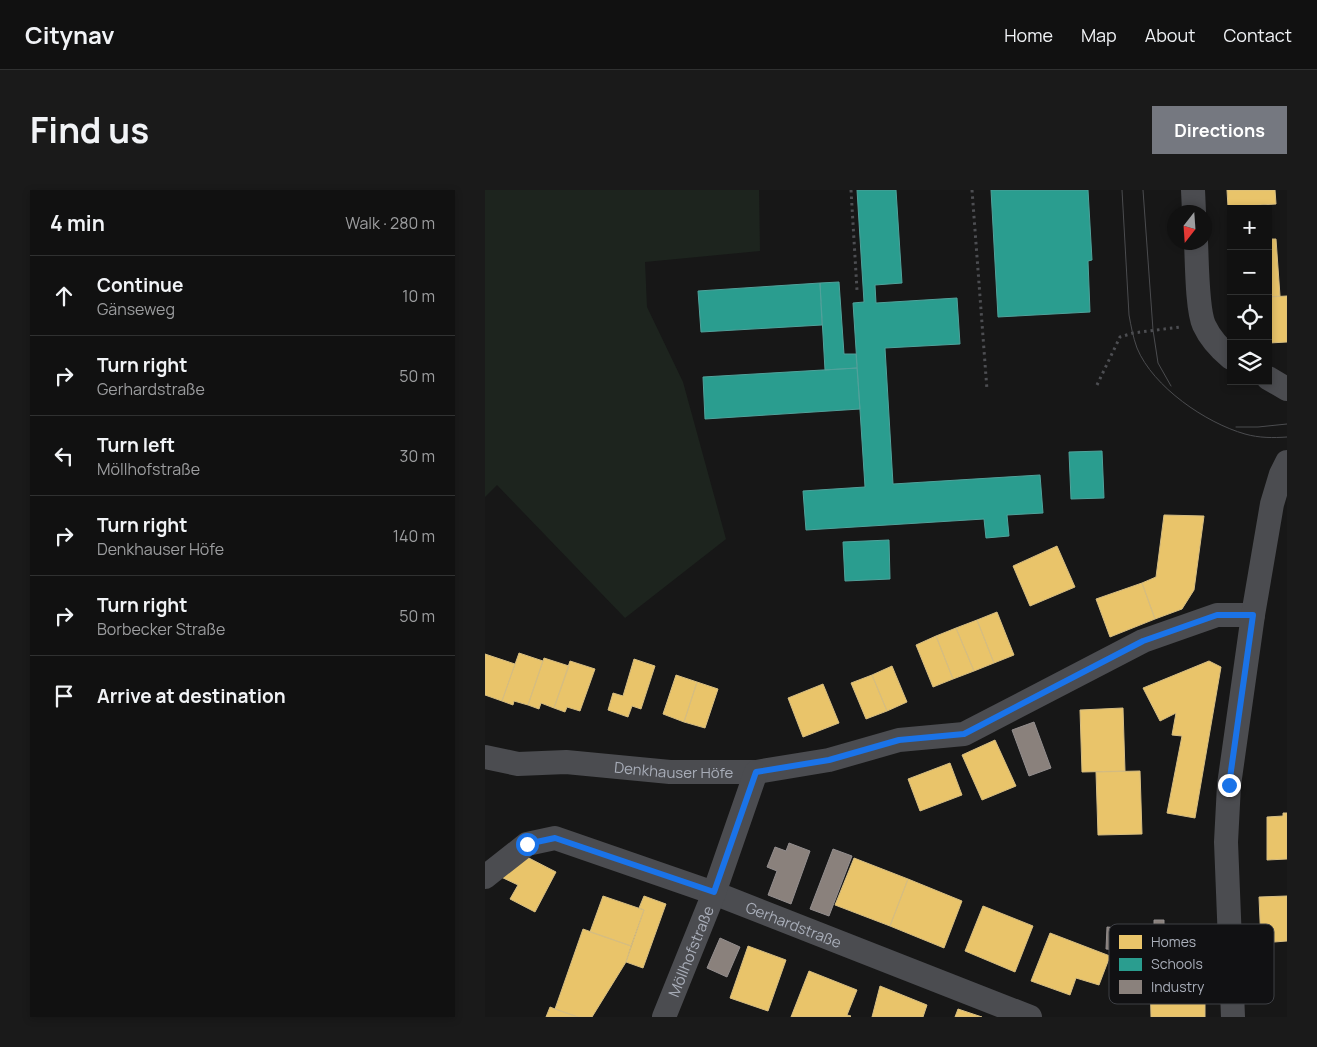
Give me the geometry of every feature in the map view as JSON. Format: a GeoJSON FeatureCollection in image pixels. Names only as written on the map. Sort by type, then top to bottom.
{"type":"FeatureCollection","features":[{"type":"Feature","properties":{"kind":"street"},"geometry":{"type":"LineString","coordinates":[[1193,190],[1194,205]]}},
{"type":"Feature","properties":{"kind":"street"},"geometry":{"type":"LineString","coordinates":[[1196,250],[1200,308],[1203,324],[1219,349],[1227,355]]}},
{"type":"Feature","properties":{"kind":"street"},"geometry":{"type":"LineString","coordinates":[[1272,380],[1287,389]]}},
{"type":"Feature","properties":{"kind":"street"},"geometry":{"type":"LineString","coordinates":[[1229,924],[1226,842],[1229,785],[1253,615],[1272,504],[1281,474],[1287,462]]}},
{"type":"Feature","properties":{"kind":"street","name":"Denkhauser Höfe"},"geometry":{"type":"LineString","coordinates":[[485,757],[518,764],[566,762],[670,772],[756,772],[829,760],[899,740],[964,734],[1143,641],[1217,615],[1253,615]]}},
{"type":"Feature","properties":{"kind":"street","name":"Möllhofstraße"},"geometry":{"type":"LineString","coordinates":[[664,1017],[714,892],[756,772]]}},
{"type":"Feature","properties":{"kind":"street","name":"Gerhardstraße"},"geometry":{"type":"LineString","coordinates":[[485,877],[527,844],[555,838],[714,892],[1030,1017]]}},
{"type":"Feature","properties":{"kind":"street"},"geometry":{"type":"LineString","coordinates":[[1232,1004],[1233,1017]]}},
{"type":"Feature","properties":{"kind":"path"},"geometry":{"type":"LineString","coordinates":[[851,190],[857,290]]}},
{"type":"Feature","properties":{"kind":"path"},"geometry":{"type":"LineString","coordinates":[[972,190],[987,390]]}},
{"type":"Feature","properties":{"kind":"path"},"geometry":{"type":"LineString","coordinates":[[1097,385],[1120,338],[1133,333],[1203,324]]}},
{"type":"Feature","properties":{"kind":"shaded area"},"geometry":{"type":"Polygon","coordinates":[[[485,190],[759,190],[760,251],[645,262],[647,307],[683,382],[726,539],[625,618],[497,485],[485,497],[485,190]]]}},
{"type":"Feature","properties":{"kind":"building: Homes"},"geometry":{"type":"Polygon","coordinates":[[[1227,190],[1275,190],[1276,204],[1228,205],[1227,190]]]}},
{"type":"Feature","properties":{"kind":"building: Homes"},"geometry":{"type":"Polygon","coordinates":[[[1272,239],[1276,239],[1280,296],[1272,297],[1272,239]]]}},
{"type":"Feature","properties":{"kind":"building: Homes"},"geometry":{"type":"Polygon","coordinates":[[[1287,296],[1287,342],[1272,343],[1272,297],[1287,296]]]}},
{"type":"Feature","properties":{"kind":"building: Homes"},"geometry":{"type":"Polygon","coordinates":[[[1164,515],[1204,516],[1194,590],[1182,609],[1155,619],[1142,583],[1156,577],[1164,515]]]}},
{"type":"Feature","properties":{"kind":"building: Homes"},"geometry":{"type":"Polygon","coordinates":[[[1057,546],[1075,587],[1030,606],[1013,566],[1057,546]]]}},
{"type":"Feature","properties":{"kind":"building: Homes"},"geometry":{"type":"Polygon","coordinates":[[[1142,583],[1155,619],[1110,637],[1096,599],[1142,583]]]}},
{"type":"Feature","properties":{"kind":"building: Homes"},"geometry":{"type":"Polygon","coordinates":[[[997,612],[1014,655],[994,663],[977,620],[997,612]]]}},
{"type":"Feature","properties":{"kind":"building: Homes"},"geometry":{"type":"Polygon","coordinates":[[[977,620],[994,663],[974,671],[956,628],[977,620]]]}},
{"type":"Feature","properties":{"kind":"building: Homes"},"geometry":{"type":"Polygon","coordinates":[[[956,628],[974,671],[953,679],[936,636],[956,628]]]}},
{"type":"Feature","properties":{"kind":"building: Homes"},"geometry":{"type":"Polygon","coordinates":[[[936,636],[953,679],[933,687],[916,645],[936,636]]]}},
{"type":"Feature","properties":{"kind":"building: Homes"},"geometry":{"type":"Polygon","coordinates":[[[519,653],[543,661],[528,705],[514,701],[513,705],[502,701],[519,653]]]}},
{"type":"Feature","properties":{"kind":"building: Homes"},"geometry":{"type":"Polygon","coordinates":[[[485,654],[515,664],[502,701],[485,695],[485,654]]]}},
{"type":"Feature","properties":{"kind":"building: Homes"},"geometry":{"type":"Polygon","coordinates":[[[544,658],[569,666],[554,708],[541,703],[539,709],[528,705],[544,658]]]}},
{"type":"Feature","properties":{"kind":"building: Homes"},"geometry":{"type":"Polygon","coordinates":[[[634,659],[655,666],[641,709],[632,706],[628,717],[608,710],[613,693],[623,696],[634,659]]]}},
{"type":"Feature","properties":{"kind":"building: Homes"},"geometry":{"type":"Polygon","coordinates":[[[570,661],[595,669],[580,711],[567,707],[565,712],[554,708],[570,661]]]}},
{"type":"Feature","properties":{"kind":"building: Homes"},"geometry":{"type":"Polygon","coordinates":[[[1209,661],[1221,667],[1195,818],[1167,813],[1182,736],[1172,735],[1176,713],[1160,721],[1143,688],[1209,661]]]}},
{"type":"Feature","properties":{"kind":"building: Homes"},"geometry":{"type":"Polygon","coordinates":[[[892,666],[907,702],[887,711],[872,675],[892,666]]]}},
{"type":"Feature","properties":{"kind":"building: Homes"},"geometry":{"type":"Polygon","coordinates":[[[676,675],[697,682],[684,722],[663,714],[676,675]]]}},
{"type":"Feature","properties":{"kind":"building: Homes"},"geometry":{"type":"Polygon","coordinates":[[[872,675],[887,711],[866,719],[851,683],[872,675]]]}},
{"type":"Feature","properties":{"kind":"building: Homes"},"geometry":{"type":"Polygon","coordinates":[[[697,682],[718,689],[705,728],[684,722],[697,682]]]}},
{"type":"Feature","properties":{"kind":"building: Homes"},"geometry":{"type":"Polygon","coordinates":[[[823,684],[839,723],[803,737],[788,698],[823,684]]]}},
{"type":"Feature","properties":{"kind":"building: Homes"},"geometry":{"type":"Polygon","coordinates":[[[1123,708],[1125,771],[1082,772],[1080,710],[1123,708]]]}},
{"type":"Feature","properties":{"kind":"building: Homes"},"geometry":{"type":"Polygon","coordinates":[[[995,740],[1016,786],[982,800],[962,755],[995,740]]]}},
{"type":"Feature","properties":{"kind":"building: Homes"},"geometry":{"type":"Polygon","coordinates":[[[950,763],[962,795],[920,811],[908,779],[950,763]]]}},
{"type":"Feature","properties":{"kind":"building: Homes"},"geometry":{"type":"Polygon","coordinates":[[[1140,771],[1142,834],[1098,835],[1096,772],[1140,771]]]}},
{"type":"Feature","properties":{"kind":"building: Homes"},"geometry":{"type":"Polygon","coordinates":[[[1283,813],[1287,813],[1287,859],[1267,860],[1267,817],[1283,816],[1283,813]]]}},
{"type":"Feature","properties":{"kind":"building: Homes"},"geometry":{"type":"Polygon","coordinates":[[[523,855],[556,872],[535,912],[510,899],[518,885],[499,876],[523,855]]]}},
{"type":"Feature","properties":{"kind":"building: Homes"},"geometry":{"type":"Polygon","coordinates":[[[854,858],[908,879],[890,926],[835,905],[854,858]]]}},
{"type":"Feature","properties":{"kind":"building: Homes"},"geometry":{"type":"Polygon","coordinates":[[[908,879],[962,901],[944,948],[890,926],[908,879]]]}},
{"type":"Feature","properties":{"kind":"building: Homes"},"geometry":{"type":"Polygon","coordinates":[[[603,896],[644,910],[631,946],[590,932],[603,896]]]}},
{"type":"Feature","properties":{"kind":"building: Homes"},"geometry":{"type":"Polygon","coordinates":[[[644,896],[666,904],[643,968],[626,962],[644,910],[639,908],[644,896]]]}},
{"type":"Feature","properties":{"kind":"building: Homes"},"geometry":{"type":"Polygon","coordinates":[[[1287,896],[1287,941],[1274,942],[1274,924],[1260,924],[1259,897],[1287,896]]]}},
{"type":"Feature","properties":{"kind":"building: Homes"},"geometry":{"type":"Polygon","coordinates":[[[983,906],[1033,926],[1015,972],[965,951],[983,906]]]}},
{"type":"Feature","properties":{"kind":"building: Homes"},"geometry":{"type":"Polygon","coordinates":[[[583,929],[631,946],[626,962],[592,1017],[578,1017],[555,1009],[583,929]]]}},
{"type":"Feature","properties":{"kind":"building: Homes"},"geometry":{"type":"Polygon","coordinates":[[[1050,933],[1109,956],[1099,985],[1076,978],[1070,995],[1031,981],[1050,933]]]}},
{"type":"Feature","properties":{"kind":"building: Homes"},"geometry":{"type":"Polygon","coordinates":[[[748,946],[786,960],[768,1011],[730,998],[748,946]]]}},
{"type":"Feature","properties":{"kind":"building: Homes"},"geometry":{"type":"Polygon","coordinates":[[[809,971],[857,990],[847,1015],[850,1017],[791,1017],[809,971]]]}},
{"type":"Feature","properties":{"kind":"building: Homes"},"geometry":{"type":"Polygon","coordinates":[[[880,986],[927,1005],[923,1017],[872,1017],[880,986]]]}},
{"type":"Feature","properties":{"kind":"building: Homes"},"geometry":{"type":"Polygon","coordinates":[[[1151,1004],[1205,1004],[1205,1017],[1151,1017],[1151,1004]]]}},
{"type":"Feature","properties":{"kind":"building: Homes"},"geometry":{"type":"Polygon","coordinates":[[[550,1007],[555,1009],[578,1017],[546,1017],[550,1007]]]}},
{"type":"Feature","properties":{"kind":"building: Homes"},"geometry":{"type":"Polygon","coordinates":[[[958,1009],[982,1017],[955,1017],[958,1009]]]}},
{"type":"Feature","properties":{"kind":"building: Schools"},"geometry":{"type":"Polygon","coordinates":[[[857,190],[896,190],[902,283],[875,285],[876,303],[957,298],[960,344],[885,348],[893,484],[1040,475],[1043,513],[1007,515],[1009,536],[986,538],[984,519],[806,530],[803,491],[865,487],[853,303],[864,302],[857,190]]]}},
{"type":"Feature","properties":{"kind":"building: Schools"},"geometry":{"type":"Polygon","coordinates":[[[991,190],[1088,190],[1092,260],[1088,261],[1090,312],[998,317],[991,190]]]}},
{"type":"Feature","properties":{"kind":"building: Schools"},"geometry":{"type":"Polygon","coordinates":[[[839,282],[844,354],[856,354],[857,368],[825,370],[820,283],[839,282]]]}},
{"type":"Feature","properties":{"kind":"building: Schools"},"geometry":{"type":"Polygon","coordinates":[[[820,283],[822,325],[701,332],[698,291],[820,283]]]}},
{"type":"Feature","properties":{"kind":"building: Schools"},"geometry":{"type":"Polygon","coordinates":[[[857,368],[860,409],[705,419],[703,377],[857,368]]]}},
{"type":"Feature","properties":{"kind":"building: Schools"},"geometry":{"type":"Polygon","coordinates":[[[1102,451],[1104,498],[1071,499],[1069,452],[1102,451]]]}},
{"type":"Feature","properties":{"kind":"building: Schools"},"geometry":{"type":"Polygon","coordinates":[[[889,540],[890,579],[845,581],[843,542],[889,540]]]}},
{"type":"Feature","properties":{"kind":"building: Industry"},"geometry":{"type":"Polygon","coordinates":[[[1034,722],[1051,768],[1029,776],[1012,730],[1034,722]]]}},
{"type":"Feature","properties":{"kind":"building: Industry"},"geometry":{"type":"Polygon","coordinates":[[[789,843],[810,851],[791,904],[768,895],[777,871],[767,867],[775,847],[786,851],[789,843]]]}},
{"type":"Feature","properties":{"kind":"building: Industry"},"geometry":{"type":"Polygon","coordinates":[[[833,849],[852,856],[829,916],[810,909],[833,849]]]}},
{"type":"Feature","properties":{"kind":"building: Industry"},"geometry":{"type":"Polygon","coordinates":[[[1154,920],[1164,920],[1164,924],[1154,924],[1154,920]]]}},
{"type":"Feature","properties":{"kind":"building: Industry"},"geometry":{"type":"Polygon","coordinates":[[[1107,927],[1109,927],[1109,949],[1106,949],[1107,927]]]}},
{"type":"Feature","properties":{"kind":"building: Industry"},"geometry":{"type":"Polygon","coordinates":[[[720,938],[740,947],[727,977],[707,968],[720,938]]]}},
{"type":"Feature","properties":{"kind":"tram line"},"geometry":{"type":"LineString","coordinates":[[1122,190],[1129,315],[1137,348],[1145,362],[1155,376],[1182,402],[1214,421],[1230,429],[1250,435],[1287,437]]}},
{"type":"Feature","properties":{"kind":"tram line"},"geometry":{"type":"LineString","coordinates":[[1143,190],[1153,330],[1158,363],[1171,386]]}},
{"type":"Feature","properties":{"kind":"tram line"},"geometry":{"type":"LineString","coordinates":[[1236,427],[1287,424]]}},
{"type":"Feature","properties":{"kind":"route"},"geometry":{"type":"LineString","coordinates":[[527,844],[555,838],[714,892],[756,772],[829,760],[899,740],[964,734],[1143,641],[1217,615],[1253,615],[1229,785]]}}]}
